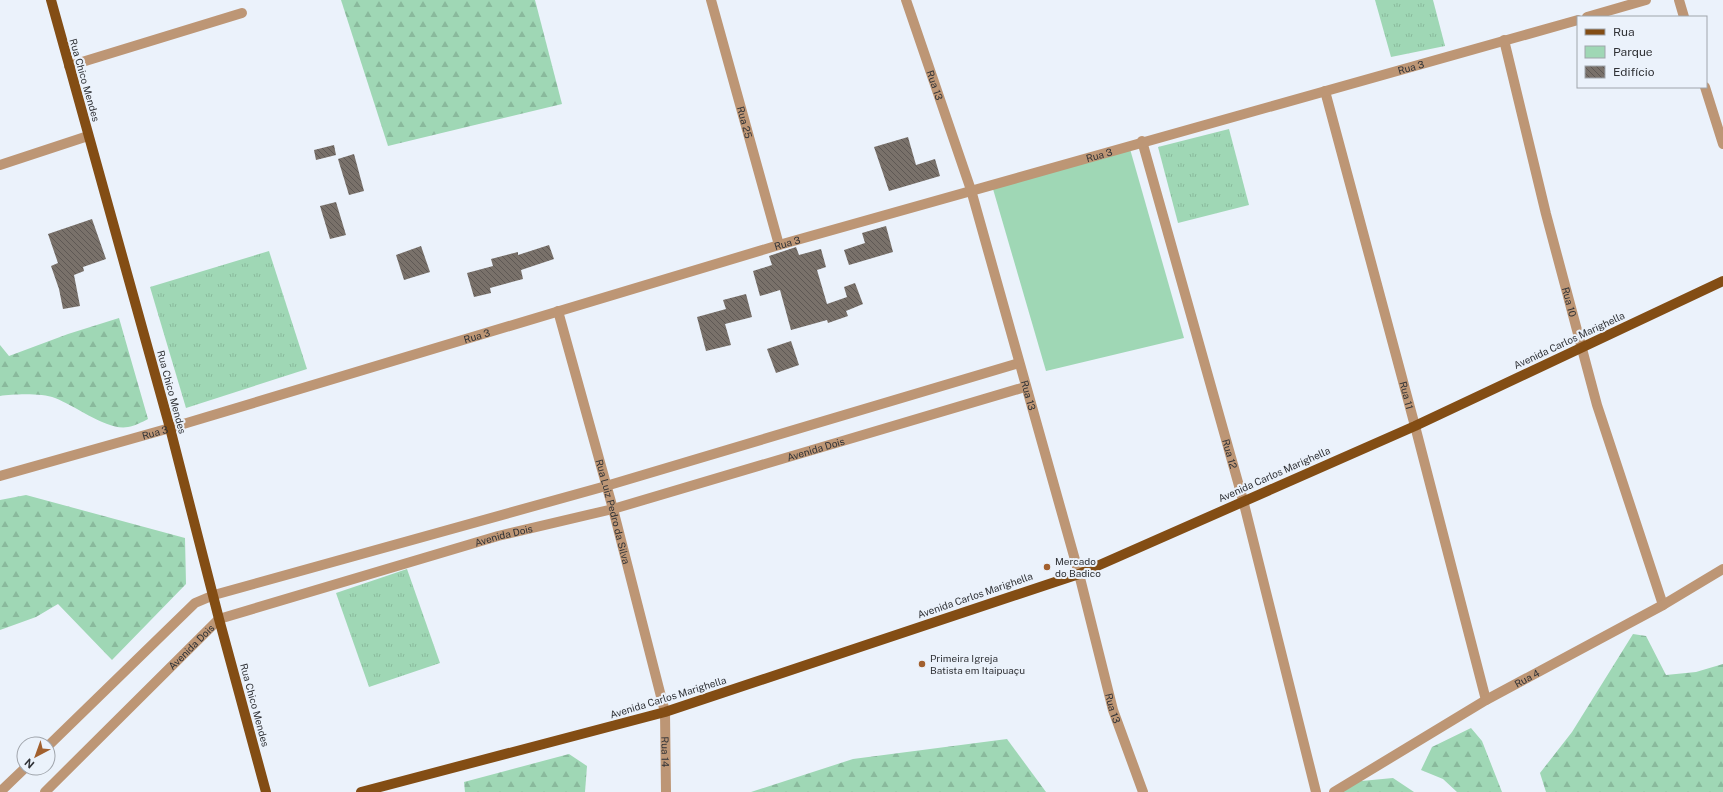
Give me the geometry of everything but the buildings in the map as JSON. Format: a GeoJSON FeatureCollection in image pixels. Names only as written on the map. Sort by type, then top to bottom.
{"type":"FeatureCollection","features":[{"type":"Feature","properties":{"kind":"main road","name":"Rua Chico Mendes"},"geometry":{"type":"LineString","coordinates":[[50,0],[170,428],[219,619],[266,792]]}},
{"type":"Feature","properties":{"kind":"main road","name":"Avenida Carlos Marighella"},"geometry":{"type":"LineString","coordinates":[[361,792],[665,712],[1079,574],[1243,500],[1415,426],[1723,281]]}},
{"type":"Feature","properties":{"kind":"street","name":"Rua 25"},"geometry":{"type":"LineString","coordinates":[[711,0],[779,245]]}},
{"type":"Feature","properties":{"kind":"street","name":"Rua 13"},"geometry":{"type":"LineString","coordinates":[[906,0],[971,190],[1025,387],[1079,574],[1113,710],[1141,791]]}},
{"type":"Feature","properties":{"kind":"street"},"geometry":{"type":"LineString","coordinates":[[1590,16],[1646,0]]}},
{"type":"Feature","properties":{"kind":"street"},"geometry":{"type":"LineString","coordinates":[[1679,0],[1684,16]]}},
{"type":"Feature","properties":{"kind":"street"},"geometry":{"type":"LineString","coordinates":[[69,66],[242,13]]}},
{"type":"Feature","properties":{"kind":"street","name":"Rua 3"},"geometry":{"type":"LineString","coordinates":[[0,476],[170,428],[779,245],[1577,20]]}},
{"type":"Feature","properties":{"kind":"street","name":"Rua 10"},"geometry":{"type":"LineString","coordinates":[[1504,40],[1546,214],[1597,405],[1663,605]]}},
{"type":"Feature","properties":{"kind":"street"},"geometry":{"type":"LineString","coordinates":[[1706,88],[1723,144]]}},
{"type":"Feature","properties":{"kind":"street","name":"Rua 11"},"geometry":{"type":"LineString","coordinates":[[1325,91],[1415,426],[1486,700]]}},
{"type":"Feature","properties":{"kind":"street"},"geometry":{"type":"LineString","coordinates":[[0,165],[88,136]]}},
{"type":"Feature","properties":{"kind":"street","name":"Rua 12"},"geometry":{"type":"LineString","coordinates":[[1142,142],[1243,500],[1316,792]]}},
{"type":"Feature","properties":{"kind":"street","name":"Rua Luiz Pedro da Silva"},"geometry":{"type":"LineString","coordinates":[[558,311],[613,509],[665,712]]}},
{"type":"Feature","properties":{"kind":"street","name":"Avenida Dois"},"geometry":{"type":"LineString","coordinates":[[56,738],[195,603],[214,595],[606,486],[1019,363]]}},
{"type":"Feature","properties":{"kind":"street","name":"Avenida Dois"},"geometry":{"type":"LineString","coordinates":[[45,792],[219,619],[498,536],[613,509],[1025,387]]}},
{"type":"Feature","properties":{"kind":"street","name":"Rua 4"},"geometry":{"type":"LineString","coordinates":[[1334,792],[1486,700],[1663,605],[1723,569]]}},
{"type":"Feature","properties":{"kind":"street","name":"Rua 14"},"geometry":{"type":"LineString","coordinates":[[665,712],[666,792]]}},
{"type":"Feature","properties":{"kind":"street"},"geometry":{"type":"LineString","coordinates":[[0,792],[17,776]]}},
{"type":"Feature","properties":{"kind":"green space"},"geometry":{"type":"Polygon","coordinates":[[[341,0],[535,0],[562,104],[388,146],[341,0]]]}},
{"type":"Feature","properties":{"kind":"green space"},"geometry":{"type":"Polygon","coordinates":[[[1375,0],[1433,0],[1445,46],[1391,57],[1375,0]]]}},
{"type":"Feature","properties":{"kind":"green space"},"geometry":{"type":"Polygon","coordinates":[[[1229,129],[1249,205],[1178,223],[1158,147],[1229,129]]]}},
{"type":"Feature","properties":{"kind":"green space"},"geometry":{"type":"Polygon","coordinates":[[[1130,149],[1184,338],[1046,371],[993,189],[1130,149]]]}},
{"type":"Feature","properties":{"kind":"green space"},"geometry":{"type":"Polygon","coordinates":[[[269,251],[307,369],[186,408],[150,287],[269,251]]]}},
{"type":"Feature","properties":{"kind":"green space"},"geometry":{"type":"Polygon","coordinates":[[[119,318],[148,419],[133,426],[120,427],[101,422],[49,396],[28,394],[0,396],[0,345],[9,356],[68,334],[119,318]]]}},
{"type":"Feature","properties":{"kind":"green space"},"geometry":{"type":"Polygon","coordinates":[[[26,495],[185,538],[186,584],[112,660],[58,604],[36,617],[0,630],[0,500],[26,495]]]}},
{"type":"Feature","properties":{"kind":"green space"},"geometry":{"type":"Polygon","coordinates":[[[407,569],[440,663],[369,687],[336,593],[407,569]]]}},
{"type":"Feature","properties":{"kind":"green space"},"geometry":{"type":"Polygon","coordinates":[[[1633,634],[1646,636],[1666,675],[1696,672],[1723,664],[1723,792],[1546,792],[1540,773],[1572,732],[1633,634]]]}},
{"type":"Feature","properties":{"kind":"green space"},"geometry":{"type":"Polygon","coordinates":[[[1471,728],[1482,741],[1502,792],[1457,792],[1443,779],[1421,770],[1432,747],[1471,728]]]}},
{"type":"Feature","properties":{"kind":"green space"},"geometry":{"type":"Polygon","coordinates":[[[1007,739],[1046,792],[751,792],[853,759],[1007,739]]]}},
{"type":"Feature","properties":{"kind":"green space"},"geometry":{"type":"Polygon","coordinates":[[[569,754],[587,766],[585,792],[465,792],[464,782],[569,754]]]}},
{"type":"Feature","properties":{"kind":"green space"},"geometry":{"type":"Polygon","coordinates":[[[1393,778],[1414,792],[1338,792],[1351,782],[1393,778]]]}},
{"type":"Feature","properties":{"kind":"place","name":"Mercado do Badico"},"geometry":{"type":"Point","coordinates":[1047,567]}},
{"type":"Feature","properties":{"kind":"place","name":"Primeira Igreja Batista em Itaipuaçu"},"geometry":{"type":"Point","coordinates":[922,664]}}]}
